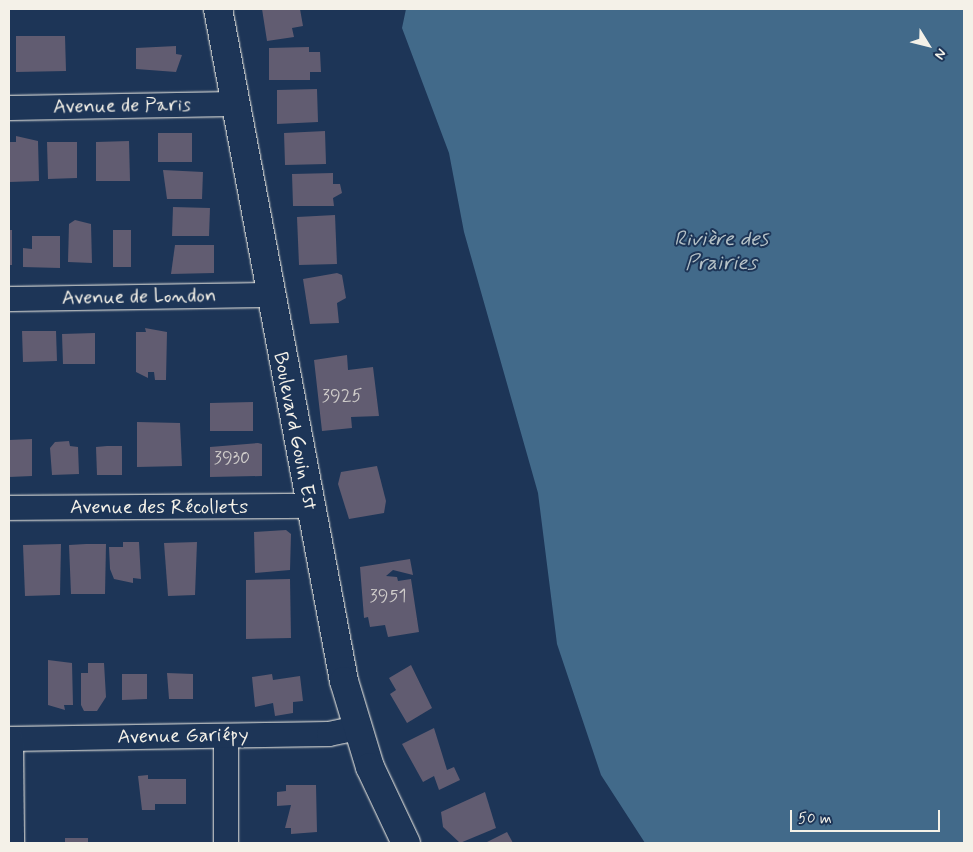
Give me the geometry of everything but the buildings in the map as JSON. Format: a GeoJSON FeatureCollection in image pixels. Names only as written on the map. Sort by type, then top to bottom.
{"type":"FeatureCollection","features":[{"type":"Feature","properties":{"kind":"street","name":"Boulevard Gouin Est"},"geometry":{"type":"LineString","coordinates":[[218,9],[308,506],[357,728],[406,843]]}},
{"type":"Feature","properties":{"kind":"street","name":"Avenue de Paris"},"geometry":{"type":"LineString","coordinates":[[9,108],[234,104]]}},
{"type":"Feature","properties":{"kind":"street","name":"Avenue de London"},"geometry":{"type":"LineString","coordinates":[[9,299],[269,295]]}},
{"type":"Feature","properties":{"kind":"street","name":"Avenue des Récollets"},"geometry":{"type":"LineString","coordinates":[[9,508],[308,506]]}},
{"type":"Feature","properties":{"kind":"street","name":"Avenue Gariépy"},"geometry":{"type":"LineString","coordinates":[[10,739],[329,734],[357,728]]}},
{"type":"Feature","properties":{"kind":"street"},"geometry":{"type":"LineString","coordinates":[[226,736],[226,843]]}},
{"type":"Feature","properties":{"kind":"street"},"geometry":{"type":"LineString","coordinates":[[10,739],[12,843]]}},
{"type":"Feature","properties":{"kind":"water","name":"Rivière des Prairies"},"geometry":{"type":"Polygon","coordinates":[[[406,9],[964,9],[964,843],[645,843],[601,775],[557,644],[538,493],[464,232],[449,153],[402,28],[406,9]]]}}]}
